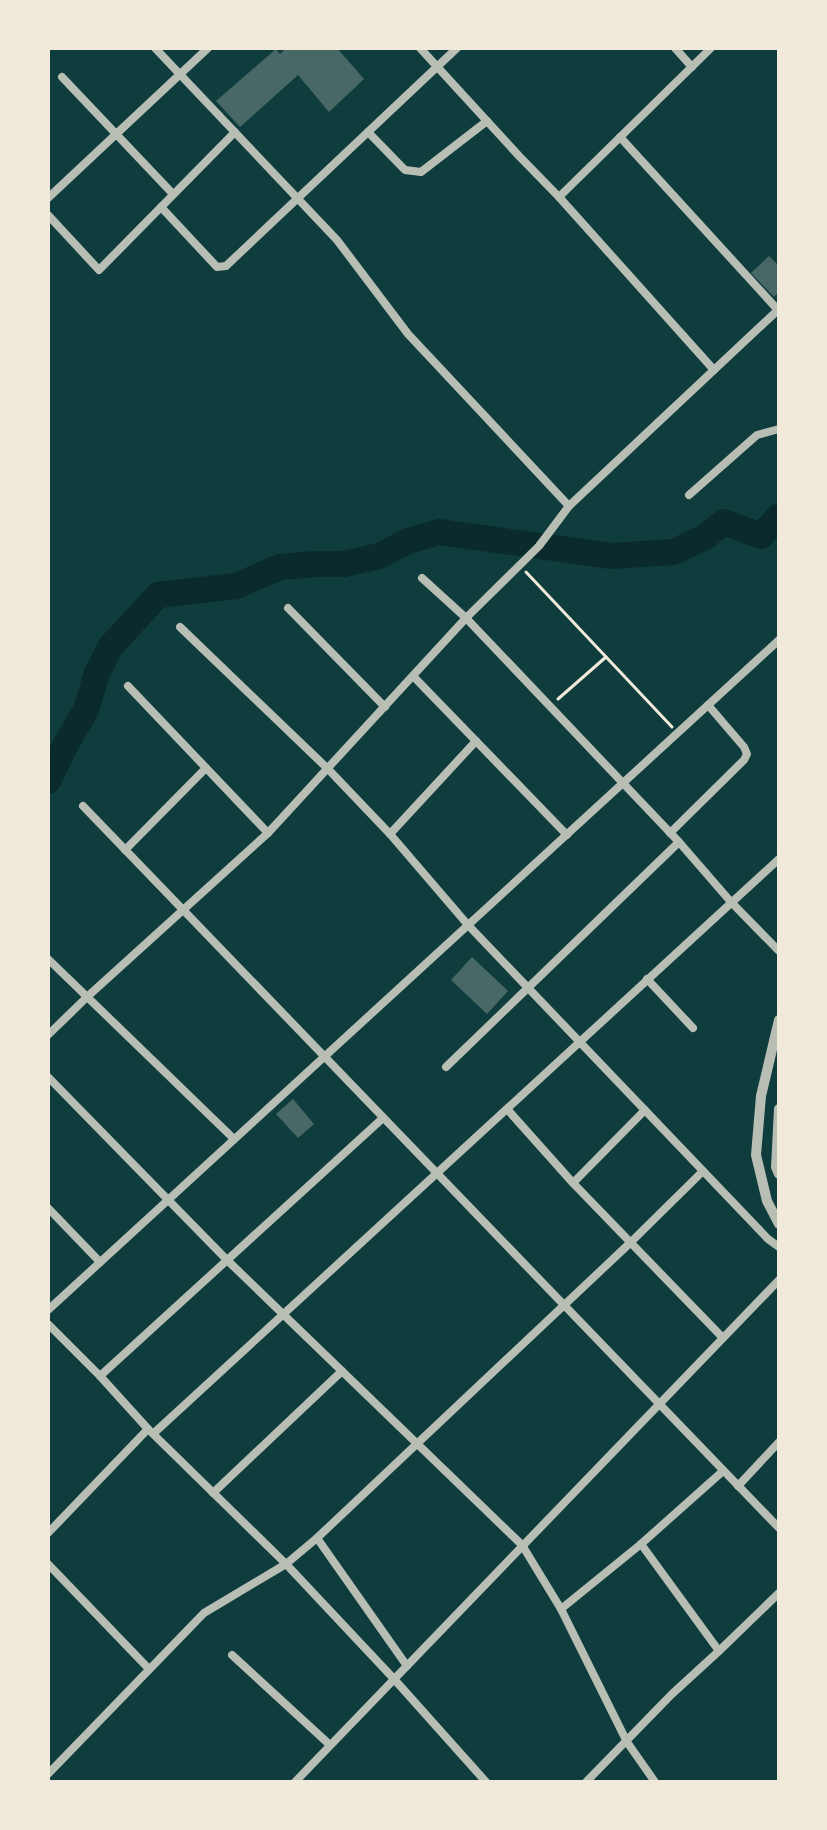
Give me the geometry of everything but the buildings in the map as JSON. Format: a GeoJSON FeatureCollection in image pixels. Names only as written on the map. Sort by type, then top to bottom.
{"type":"FeatureCollection","features":[{"type":"Feature","properties":{"kind":"street"},"geometry":{"type":"LineString","coordinates":[[155,48],[337,240],[408,334],[569,506]]}},
{"type":"Feature","properties":{"kind":"street"},"geometry":{"type":"LineString","coordinates":[[48,198],[208,48]]}},
{"type":"Feature","properties":{"kind":"street"},"geometry":{"type":"LineString","coordinates":[[420,48],[714,370]]}},
{"type":"Feature","properties":{"kind":"street"},"geometry":{"type":"LineString","coordinates":[[161,207],[217,267],[226,266],[457,48]]}},
{"type":"Feature","properties":{"kind":"street"},"geometry":{"type":"LineString","coordinates":[[675,48],[692,67]]}},
{"type":"Feature","properties":{"kind":"street"},"geometry":{"type":"LineString","coordinates":[[559,197],[711,48]]}},
{"type":"Feature","properties":{"kind":"street"},"geometry":{"type":"LineString","coordinates":[[62,77],[173,194]]}},
{"type":"Feature","properties":{"kind":"street"},"geometry":{"type":"LineString","coordinates":[[368,132],[405,170],[421,172],[487,121]]}},
{"type":"Feature","properties":{"kind":"street"},"geometry":{"type":"LineString","coordinates":[[48,215],[99,270],[235,132]]}},
{"type":"Feature","properties":{"kind":"street"},"geometry":{"type":"LineString","coordinates":[[48,1035],[268,833],[466,618],[521,566],[569,506],[779,310],[620,137]]}},
{"type":"Feature","properties":{"kind":"street"},"geometry":{"type":"LineString","coordinates":[[689,495],[757,435],[779,429]]}},
{"type":"Feature","properties":{"kind":"street"},"geometry":{"type":"LineString","coordinates":[[422,578],[466,618],[779,951]]}},
{"type":"Feature","properties":{"kind":"street"},"geometry":{"type":"LineString","coordinates":[[288,608],[385,707]]}},
{"type":"Feature","properties":{"kind":"street"},"geometry":{"type":"LineString","coordinates":[[180,627],[328,769],[528,989],[779,1247]]}},
{"type":"Feature","properties":{"kind":"street"},"geometry":{"type":"LineString","coordinates":[[48,1310],[779,640]]}},
{"type":"Feature","properties":{"kind":"street"},"geometry":{"type":"LineString","coordinates":[[413,676],[567,835]]}},
{"type":"Feature","properties":{"kind":"street"},"geometry":{"type":"LineString","coordinates":[[128,686],[268,833]]}},
{"type":"Feature","properties":{"kind":"street"},"geometry":{"type":"LineString","coordinates":[[670,833],[747,754],[708,705]]}},
{"type":"Feature","properties":{"kind":"street"},"geometry":{"type":"LineString","coordinates":[[390,834],[476,741]]}},
{"type":"Feature","properties":{"kind":"street"},"geometry":{"type":"LineString","coordinates":[[125,850],[206,768]]}},
{"type":"Feature","properties":{"kind":"street"},"geometry":{"type":"LineString","coordinates":[[83,806],[779,1528]]}},
{"type":"Feature","properties":{"kind":"street"},"geometry":{"type":"LineString","coordinates":[[446,1067],[679,842]]}},
{"type":"Feature","properties":{"kind":"street"},"geometry":{"type":"LineString","coordinates":[[48,1533],[151,1431],[779,859]]}},
{"type":"Feature","properties":{"kind":"street"},"geometry":{"type":"LineString","coordinates":[[48,959],[234,1139]]}},
{"type":"Feature","properties":{"kind":"street"},"geometry":{"type":"LineString","coordinates":[[647,979],[693,1028]]}},
{"type":"Feature","properties":{"kind":"street"},"geometry":{"type":"LineString","coordinates":[[779,1020],[761,1096],[756,1155],[767,1201],[779,1224]]}},
{"type":"Feature","properties":{"kind":"street"},"geometry":{"type":"LineString","coordinates":[[48,1077],[227,1260],[522,1545],[561,1609],[627,1742],[655,1782]]}},
{"type":"Feature","properties":{"kind":"street"},"geometry":{"type":"LineString","coordinates":[[507,1109],[573,1183],[723,1338]]}},
{"type":"Feature","properties":{"kind":"street"},"geometry":{"type":"LineString","coordinates":[[779,1109],[776,1167],[779,1174]]}},
{"type":"Feature","properties":{"kind":"street"},"geometry":{"type":"LineString","coordinates":[[573,1183],[645,1110]]}},
{"type":"Feature","properties":{"kind":"street"},"geometry":{"type":"LineString","coordinates":[[100,1376],[383,1118]]}},
{"type":"Feature","properties":{"kind":"street"},"geometry":{"type":"LineString","coordinates":[[48,1774],[204,1613],[286,1564],[317,1538],[703,1171]]}},
{"type":"Feature","properties":{"kind":"street"},"geometry":{"type":"LineString","coordinates":[[48,1208],[100,1262]]}},
{"type":"Feature","properties":{"kind":"street"},"geometry":{"type":"LineString","coordinates":[[295,1782],[779,1280]]}},
{"type":"Feature","properties":{"kind":"street"},"geometry":{"type":"LineString","coordinates":[[48,1324],[286,1564],[486,1782]]}},
{"type":"Feature","properties":{"kind":"street"},"geometry":{"type":"LineString","coordinates":[[213,1493],[342,1371]]}},
{"type":"Feature","properties":{"kind":"street"},"geometry":{"type":"LineString","coordinates":[[738,1486],[779,1442]]}},
{"type":"Feature","properties":{"kind":"street"},"geometry":{"type":"LineString","coordinates":[[561,1609],[723,1471]]}},
{"type":"Feature","properties":{"kind":"street"},"geometry":{"type":"LineString","coordinates":[[317,1538],[407,1666]]}},
{"type":"Feature","properties":{"kind":"street"},"geometry":{"type":"LineString","coordinates":[[641,1544],[719,1651]]}},
{"type":"Feature","properties":{"kind":"street"},"geometry":{"type":"LineString","coordinates":[[48,1564],[149,1669]]}},
{"type":"Feature","properties":{"kind":"street"},"geometry":{"type":"LineString","coordinates":[[586,1782],[672,1694],[779,1593]]}},
{"type":"Feature","properties":{"kind":"street"},"geometry":{"type":"LineString","coordinates":[[232,1655],[330,1745]]}},
{"type":"Feature","properties":{"kind":"path"},"geometry":{"type":"LineString","coordinates":[[521,566],[678,733]]}},
{"type":"Feature","properties":{"kind":"path"},"geometry":{"type":"LineString","coordinates":[[549,707],[606,657]]}},
{"type":"Feature","properties":{"kind":"waterway"},"geometry":{"type":"LineString","coordinates":[[48,781],[86,710],[97,673],[111,646],[158,595],[236,586],[280,567],[344,564],[379,556],[408,541],[439,532],[611,556],[674,552],[705,537],[724,522],[761,536],[779,516]]}}]}
